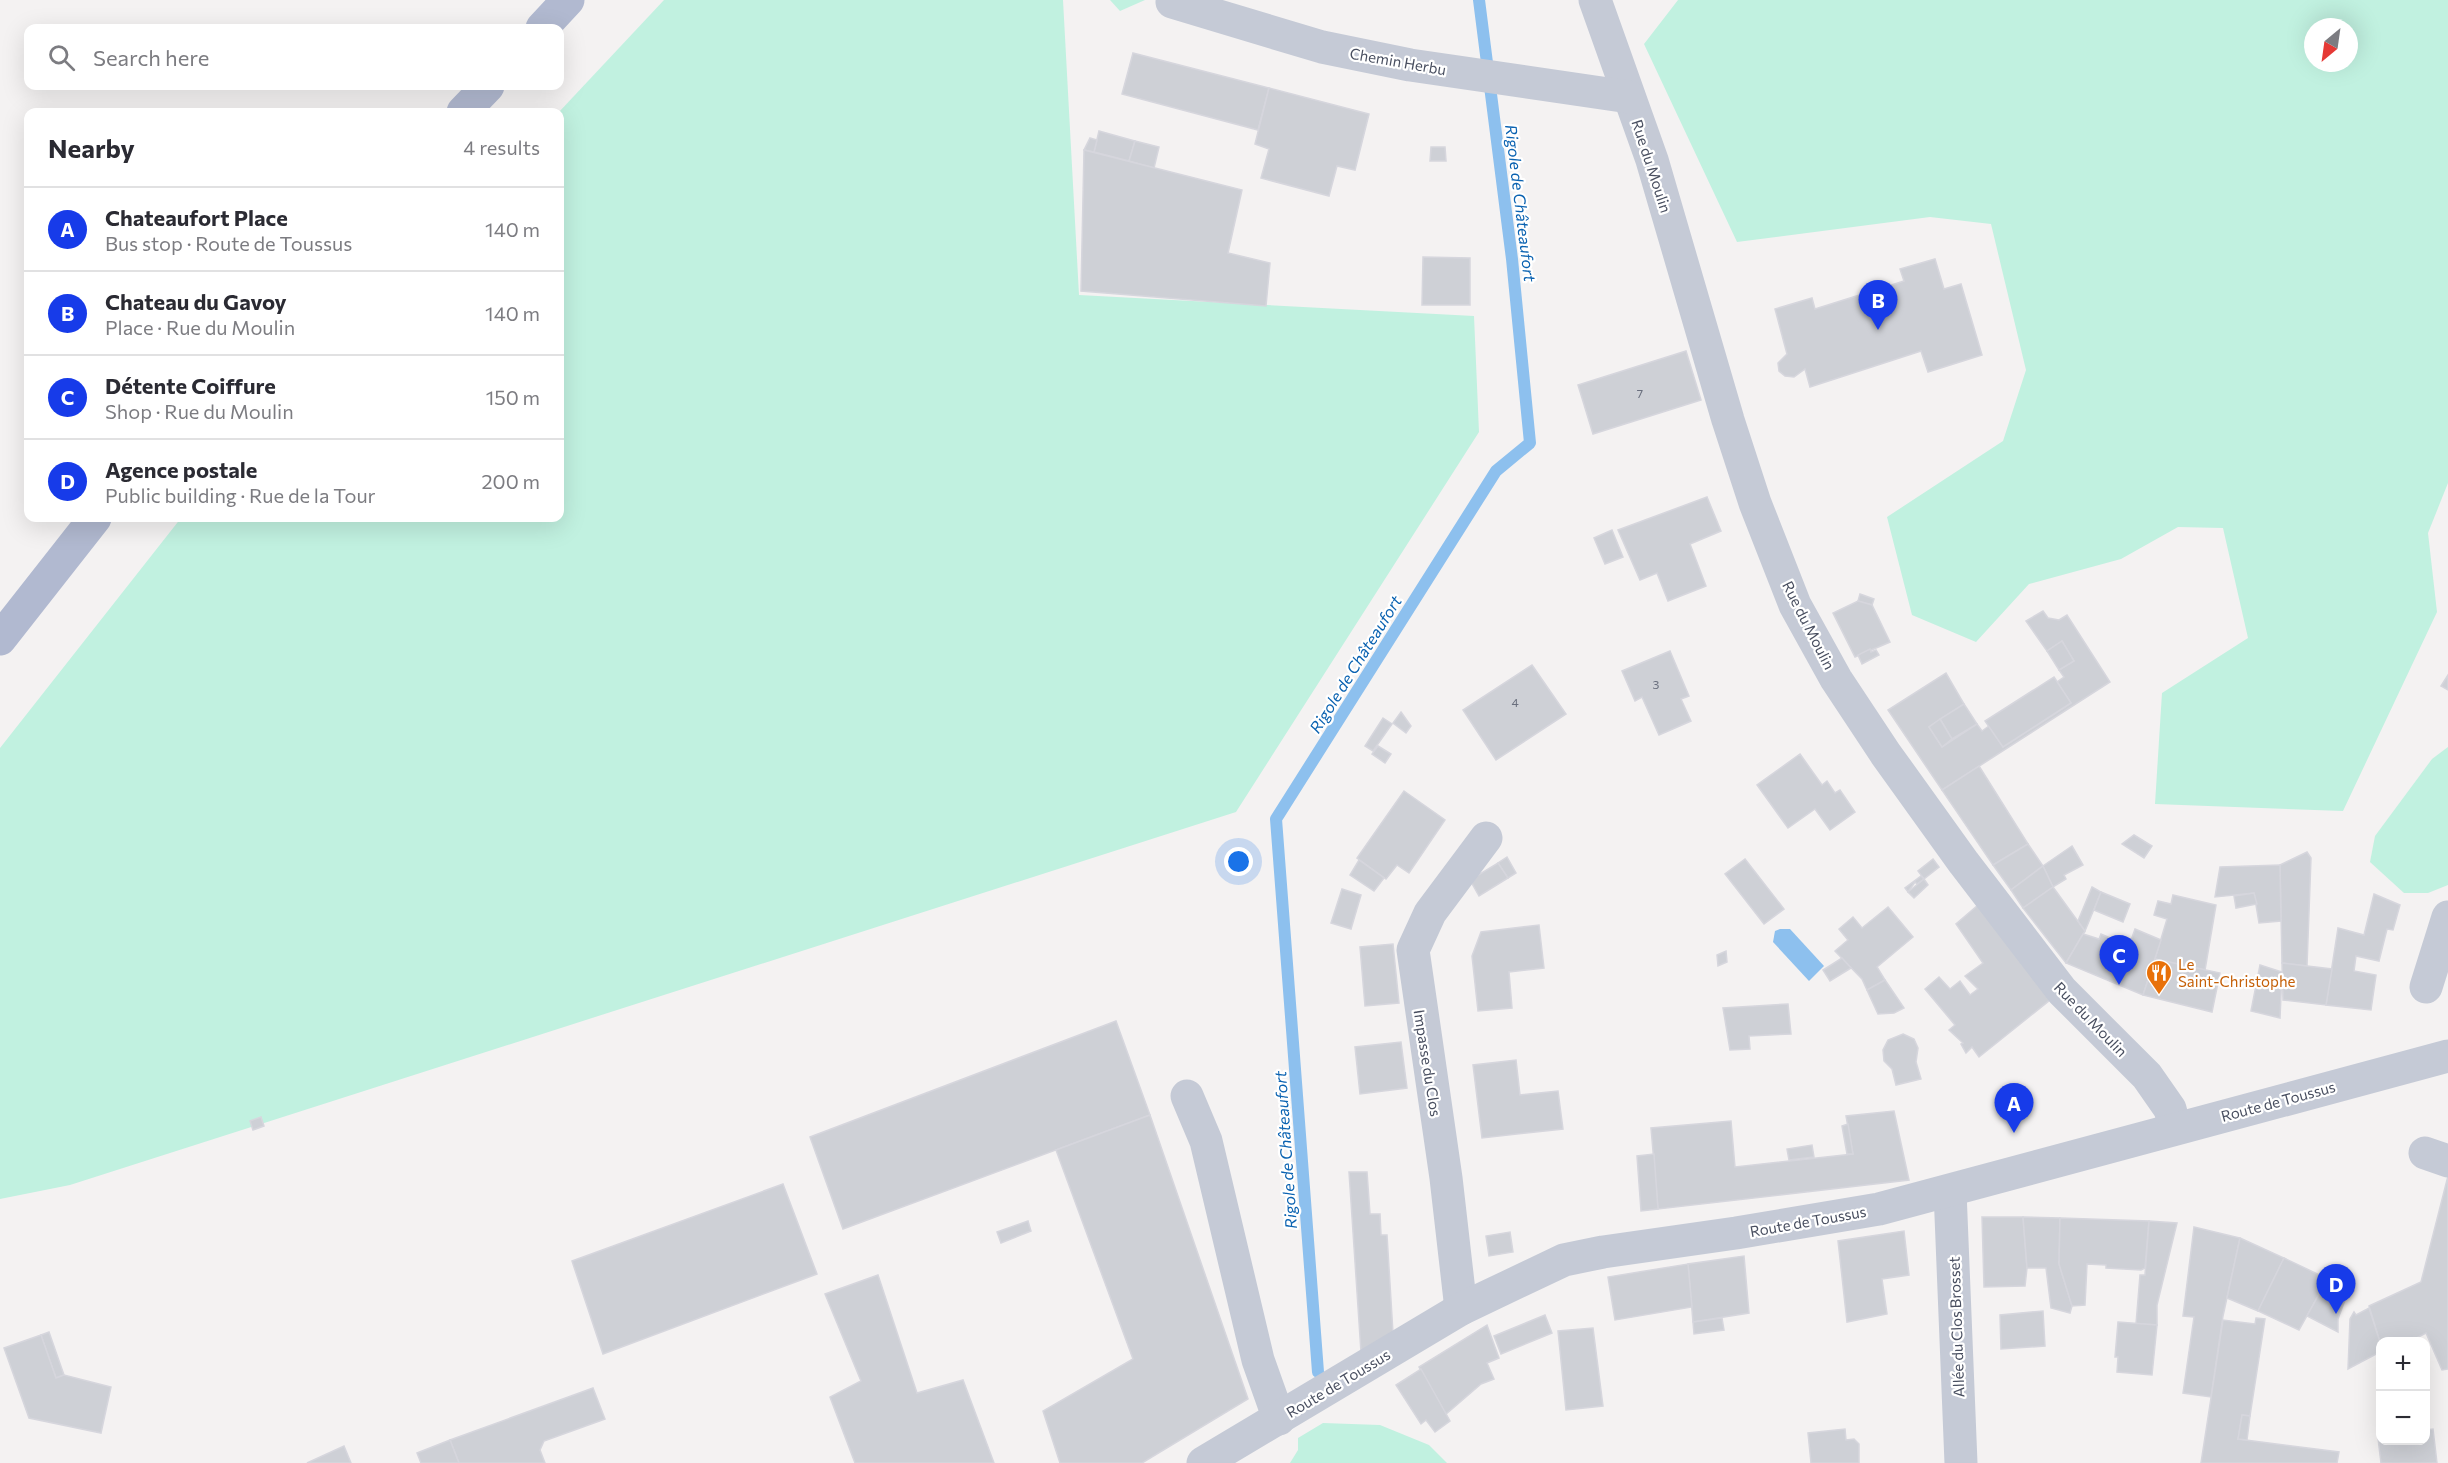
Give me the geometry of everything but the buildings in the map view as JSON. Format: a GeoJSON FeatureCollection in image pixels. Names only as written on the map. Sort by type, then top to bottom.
{"type":"FeatureCollection","features":[{"type":"Feature","properties":{"kind":"main road"},"geometry":{"type":"LineString","coordinates":[[546,24],[568,0]]}},
{"type":"Feature","properties":{"kind":"main road"},"geometry":{"type":"LineString","coordinates":[[467,108],[484,90]]}},
{"type":"Feature","properties":{"kind":"main road"},"geometry":{"type":"LineString","coordinates":[[0,639],[92,522]]}},
{"type":"Feature","properties":{"kind":"street","name":"Rue du Moulin"},"geometry":{"type":"LineString","coordinates":[[1595,0],[1652,160],[1731,430],[1755,503],[1795,606],[1842,689],[1964,863],[2062,991],[2147,1076],[2170,1109],[2175,1128]]}},
{"type":"Feature","properties":{"kind":"street","name":"Chemin Herbu"},"geometry":{"type":"LineString","coordinates":[[1172,2],[1322,47],[1410,65],[1629,97]]}},
{"type":"Feature","properties":{"kind":"street","name":"Impasse du Clos"},"geometry":{"type":"LineString","coordinates":[[1461,1309],[1446,1178],[1413,950],[1431,913],[1486,837]]}},
{"type":"Feature","properties":{"kind":"street"},"geometry":{"type":"LineString","coordinates":[[2426,987],[2448,917]]}},
{"type":"Feature","properties":{"kind":"street","name":"Route de Toussus"},"geometry":{"type":"LineString","coordinates":[[1203,1463],[1292,1412],[1461,1309],[1564,1260],[1879,1209],[2448,1056]]}},
{"type":"Feature","properties":{"kind":"street"},"geometry":{"type":"LineString","coordinates":[[1187,1096],[1206,1141],[1258,1360],[1292,1412]]}},
{"type":"Feature","properties":{"kind":"street","name":"Allée du Clos Brosset"},"geometry":{"type":"LineString","coordinates":[[1950,1191],[1961,1463]]}},
{"type":"Feature","properties":{"kind":"green space"},"geometry":{"type":"Polygon","coordinates":[[[664,0],[1063,0],[1079,295],[1474,316],[1479,432],[1236,812],[70,1185],[0,1199],[0,748],[178,522],[564,522],[563,108],[664,0]]]}},
{"type":"Feature","properties":{"kind":"green space"},"geometry":{"type":"Polygon","coordinates":[[[1110,0],[1145,0],[1120,11],[1110,0]]]}},
{"type":"Feature","properties":{"kind":"green space"},"geometry":{"type":"Polygon","coordinates":[[[1678,0],[2448,0],[2448,483],[2428,533],[2437,612],[2343,811],[2155,804],[2162,693],[2248,638],[2223,528],[2178,527],[2121,559],[2029,584],[1976,642],[1912,615],[1887,517],[2003,441],[2026,370],[1991,224],[1930,217],[1737,242],[1644,44],[1678,0]]]}},
{"type":"Feature","properties":{"kind":"green space"},"geometry":{"type":"Polygon","coordinates":[[[2448,747],[2448,885],[2428,893],[2404,893],[2370,862],[2375,836],[2432,759],[2448,747]]]}},
{"type":"Feature","properties":{"kind":"green space"},"geometry":{"type":"Polygon","coordinates":[[[1323,1423],[1380,1425],[1429,1445],[1447,1463],[1290,1463],[1298,1450],[1298,1438],[1323,1423]]]}},
{"type":"Feature","properties":{"kind":"water"},"geometry":{"type":"Polygon","coordinates":[[[1790,929],[1824,966],[1809,981],[1773,942],[1775,931],[1790,929]]]}},
{"type":"Feature","properties":{"kind":"waterway","name":"Rigole de Châteaufort"},"geometry":{"type":"LineString","coordinates":[[1318,1372],[1276,819],[1496,471],[1530,443],[1512,259],[1479,0]]}},
{"type":"Feature","properties":{"kind":"place","name":"Chateau du Gavoy"},"geometry":{"type":"Point","coordinates":[1878,330]}},
{"type":"Feature","properties":{"kind":"place","name":"Détente Coiffure"},"geometry":{"type":"Point","coordinates":[2119,985]}},
{"type":"Feature","properties":{"kind":"place","name":"Le Saint-Christophe"},"geometry":{"type":"Point","coordinates":[2159,996]}},
{"type":"Feature","properties":{"kind":"place","name":"Chateaufort Place"},"geometry":{"type":"Point","coordinates":[2014,1133]}},
{"type":"Feature","properties":{"kind":"place","name":"Agence postale"},"geometry":{"type":"Point","coordinates":[2336,1314]}}]}
